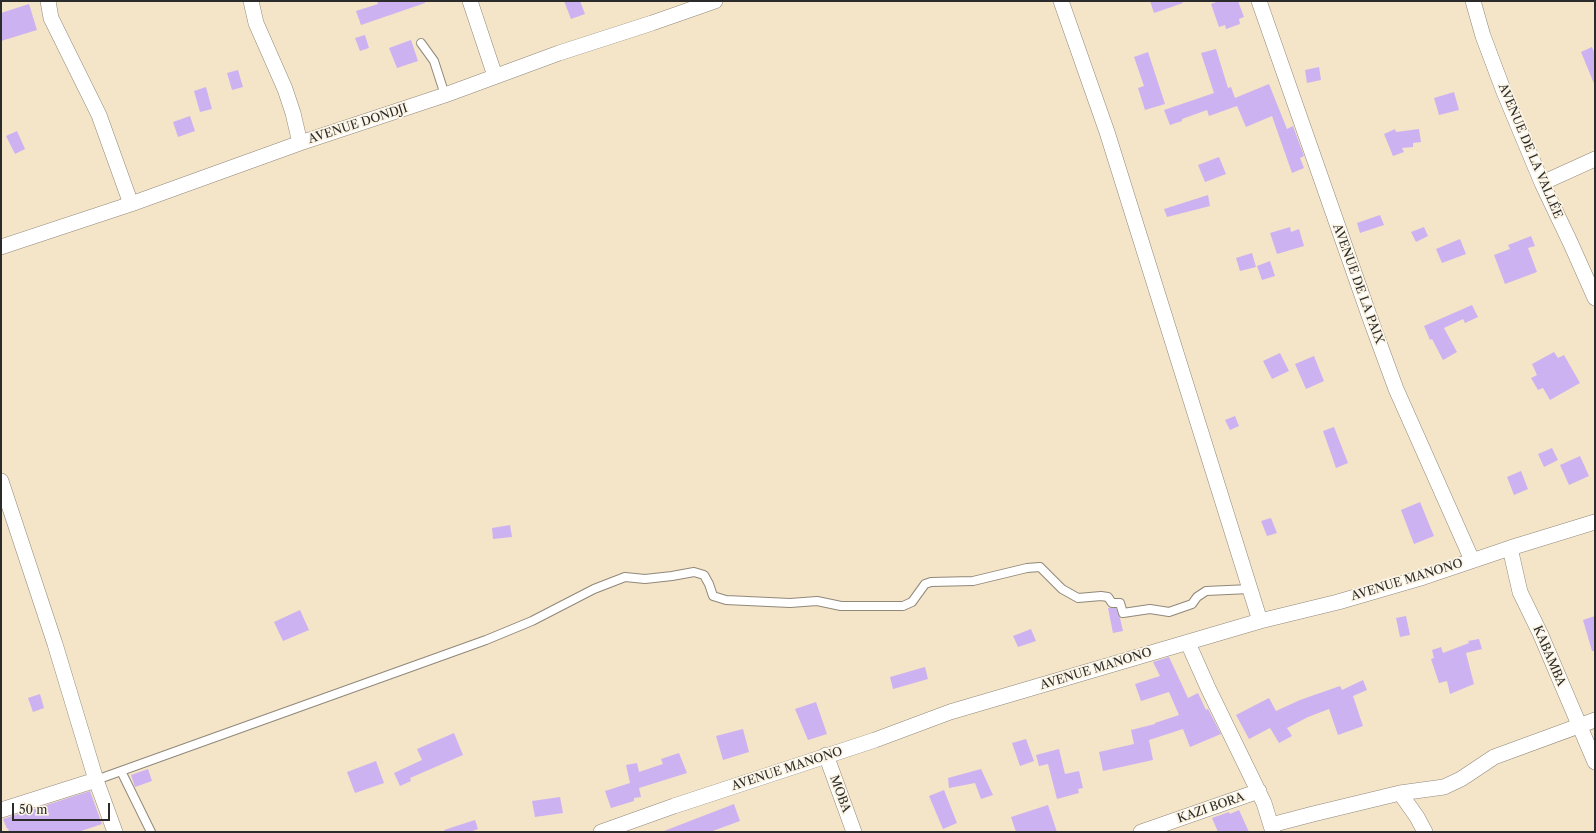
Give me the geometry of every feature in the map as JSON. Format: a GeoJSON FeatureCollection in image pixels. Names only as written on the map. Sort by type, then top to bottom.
{"type":"FeatureCollection","features":[{"type":"Feature","properties":{"kind":"street"},"geometry":{"type":"LineString","coordinates":[[48,1],[51,18],[99,115],[131,204]]}},
{"type":"Feature","properties":{"kind":"street"},"geometry":{"type":"LineString","coordinates":[[251,1],[256,23],[285,89],[293,113],[300,143]]}},
{"type":"Feature","properties":{"kind":"street"},"geometry":{"type":"LineString","coordinates":[[470,1],[495,76]]}},
{"type":"Feature","properties":{"kind":"street","name":"AVENUE DONDJI"},"geometry":{"type":"LineString","coordinates":[[1,247],[131,204],[300,143],[445,95],[559,52],[652,23],[699,3],[715,1]]}},
{"type":"Feature","properties":{"kind":"street"},"geometry":{"type":"LineString","coordinates":[[1061,1],[1107,132],[1260,621]]}},
{"type":"Feature","properties":{"kind":"street","name":"AVENUE DE LA PAIX"},"geometry":{"type":"LineString","coordinates":[[1259,1],[1359,289],[1396,389],[1472,560]]}},
{"type":"Feature","properties":{"kind":"street","name":"AVENUE DE LA VALLÉE"},"geometry":{"type":"LineString","coordinates":[[1473,1],[1483,36],[1542,183],[1572,244],[1595,298]]}},
{"type":"Feature","properties":{"kind":"street"},"geometry":{"type":"LineString","coordinates":[[1542,183],[1595,159]]}},
{"type":"Feature","properties":{"kind":"street"},"geometry":{"type":"LineString","coordinates":[[1,482],[55,644],[96,780],[115,832]]}},
{"type":"Feature","properties":{"kind":"street","name":"AVENUE MANONO"},"geometry":{"type":"LineString","coordinates":[[601,832],[826,755],[875,740],[950,712],[1260,621],[1338,602],[1424,577],[1472,560],[1595,522]]}},
{"type":"Feature","properties":{"kind":"street","name":"KABAMBA"},"geometry":{"type":"LineString","coordinates":[[1510,548],[1520,592],[1540,633],[1595,762]]}},
{"type":"Feature","properties":{"kind":"street"},"geometry":{"type":"LineString","coordinates":[[1188,643],[1208,688],[1264,803],[1272,829],[1313,814],[1400,793],[1444,787],[1460,779],[1494,757],[1595,720]]}},
{"type":"Feature","properties":{"kind":"street","name":"MOBA"},"geometry":{"type":"LineString","coordinates":[[826,755],[854,832]]}},
{"type":"Feature","properties":{"kind":"street"},"geometry":{"type":"LineString","coordinates":[[1,810],[96,780]]}},
{"type":"Feature","properties":{"kind":"street","name":"KAZI BORA"},"geometry":{"type":"LineString","coordinates":[[1141,832],[1258,791]]}},
{"type":"Feature","properties":{"kind":"street"},"geometry":{"type":"LineString","coordinates":[[1400,793],[1417,817],[1425,832]]}},
{"type":"Feature","properties":{"kind":"lane"},"geometry":{"type":"LineString","coordinates":[[421,43],[434,61],[445,95]]}},
{"type":"Feature","properties":{"kind":"lane"},"geometry":{"type":"LineString","coordinates":[[96,780],[486,640],[532,621],[594,589],[625,577],[645,579],[694,572],[704,575],[714,596],[726,600],[790,603],[817,601],[840,606],[903,606],[912,602],[925,584],[932,582],[973,581],[1027,568],[1040,567],[1062,589],[1078,598],[1101,596],[1108,597],[1112,603],[1120,603],[1123,613],[1150,610],[1169,612],[1192,604],[1206,591],[1250,590]]}},
{"type":"Feature","properties":{"kind":"lane"},"geometry":{"type":"LineString","coordinates":[[122,771],[151,832]]}},
{"type":"Feature","properties":{"kind":"building"},"geometry":{"type":"Polygon","coordinates":[[[377,1],[425,1],[425,3],[361,25],[356,11],[378,4],[377,1]]]}},
{"type":"Feature","properties":{"kind":"building"},"geometry":{"type":"Polygon","coordinates":[[[564,1],[580,1],[585,14],[571,19],[564,1]]]}},
{"type":"Feature","properties":{"kind":"building"},"geometry":{"type":"Polygon","coordinates":[[[1150,1],[1182,1],[1183,3],[1154,13],[1150,1]]]}},
{"type":"Feature","properties":{"kind":"building"},"geometry":{"type":"Polygon","coordinates":[[[1219,1],[1238,1],[1244,17],[1239,19],[1240,24],[1226,29],[1225,25],[1219,27],[1211,4],[1219,1]]]}},
{"type":"Feature","properties":{"kind":"building"},"geometry":{"type":"Polygon","coordinates":[[[29,4],[37,30],[1,41],[1,13],[29,4]]]}},
{"type":"Feature","properties":{"kind":"building"},"geometry":{"type":"Polygon","coordinates":[[[365,35],[369,48],[360,51],[355,38],[365,35]]]}},
{"type":"Feature","properties":{"kind":"building"},"geometry":{"type":"Polygon","coordinates":[[[411,40],[418,61],[397,68],[389,48],[411,40]]]}},
{"type":"Feature","properties":{"kind":"building"},"geometry":{"type":"Polygon","coordinates":[[[1592,47],[1595,54],[1595,86],[1581,52],[1592,47]]]}},
{"type":"Feature","properties":{"kind":"building"},"geometry":{"type":"Polygon","coordinates":[[[1216,49],[1228,88],[1231,87],[1235,98],[1269,84],[1287,129],[1293,126],[1304,156],[1300,158],[1304,168],[1292,173],[1272,116],[1246,127],[1237,106],[1209,116],[1207,110],[1170,125],[1164,110],[1214,93],[1201,53],[1216,49]]]}},
{"type":"Feature","properties":{"kind":"building"},"geometry":{"type":"Polygon","coordinates":[[[1148,52],[1165,104],[1145,110],[1138,88],[1144,86],[1134,57],[1148,52]]]}},
{"type":"Feature","properties":{"kind":"building"},"geometry":{"type":"Polygon","coordinates":[[[1319,67],[1321,80],[1307,83],[1305,70],[1319,67]]]}},
{"type":"Feature","properties":{"kind":"building"},"geometry":{"type":"Polygon","coordinates":[[[238,70],[243,87],[232,90],[227,73],[238,70]]]}},
{"type":"Feature","properties":{"kind":"building"},"geometry":{"type":"Polygon","coordinates":[[[206,87],[212,109],[200,112],[194,91],[206,87]]]}},
{"type":"Feature","properties":{"kind":"building"},"geometry":{"type":"Polygon","coordinates":[[[1454,92],[1459,110],[1439,115],[1434,98],[1454,92]]]}},
{"type":"Feature","properties":{"kind":"building"},"geometry":{"type":"Polygon","coordinates":[[[190,116],[195,131],[178,137],[173,122],[190,116]]]}},
{"type":"Feature","properties":{"kind":"building"},"geometry":{"type":"Polygon","coordinates":[[[1395,129],[1396,132],[1419,129],[1421,142],[1413,143],[1413,147],[1402,148],[1404,152],[1393,156],[1384,134],[1395,129]]]}},
{"type":"Feature","properties":{"kind":"building"},"geometry":{"type":"Polygon","coordinates":[[[17,131],[25,149],[15,154],[6,136],[17,131]]]}},
{"type":"Feature","properties":{"kind":"building"},"geometry":{"type":"Polygon","coordinates":[[[1219,157],[1226,174],[1205,182],[1198,165],[1219,157]]]}},
{"type":"Feature","properties":{"kind":"building"},"geometry":{"type":"Polygon","coordinates":[[[1208,195],[1210,206],[1167,217],[1164,209],[1208,195]]]}},
{"type":"Feature","properties":{"kind":"building"},"geometry":{"type":"Polygon","coordinates":[[[1380,215],[1384,225],[1360,233],[1357,223],[1380,215]]]}},
{"type":"Feature","properties":{"kind":"building"},"geometry":{"type":"Polygon","coordinates":[[[1290,227],[1291,232],[1299,229],[1304,246],[1277,254],[1270,233],[1290,227]]]}},
{"type":"Feature","properties":{"kind":"building"},"geometry":{"type":"Polygon","coordinates":[[[1424,227],[1428,236],[1416,242],[1411,232],[1424,227]]]}},
{"type":"Feature","properties":{"kind":"building"},"geometry":{"type":"Polygon","coordinates":[[[1531,236],[1535,246],[1528,248],[1537,272],[1505,284],[1494,255],[1510,249],[1508,245],[1531,236]]]}},
{"type":"Feature","properties":{"kind":"building"},"geometry":{"type":"Polygon","coordinates":[[[1460,239],[1466,254],[1442,263],[1436,249],[1460,239]]]}},
{"type":"Feature","properties":{"kind":"building"},"geometry":{"type":"Polygon","coordinates":[[[1252,253],[1256,267],[1240,271],[1236,258],[1252,253]]]}},
{"type":"Feature","properties":{"kind":"building"},"geometry":{"type":"Polygon","coordinates":[[[1270,261],[1275,276],[1262,280],[1257,266],[1270,261]]]}},
{"type":"Feature","properties":{"kind":"building"},"geometry":{"type":"Polygon","coordinates":[[[1472,305],[1478,317],[1465,323],[1463,319],[1444,328],[1457,352],[1443,360],[1432,339],[1430,340],[1424,326],[1472,305]]]}},
{"type":"Feature","properties":{"kind":"building"},"geometry":{"type":"Polygon","coordinates":[[[1554,352],[1558,358],[1564,355],[1580,383],[1550,400],[1543,388],[1538,390],[1531,378],[1537,375],[1532,364],[1554,352]]]}},
{"type":"Feature","properties":{"kind":"building"},"geometry":{"type":"Polygon","coordinates":[[[1280,353],[1289,371],[1272,379],[1263,361],[1280,353]]]}},
{"type":"Feature","properties":{"kind":"building"},"geometry":{"type":"Polygon","coordinates":[[[1314,356],[1324,381],[1306,389],[1295,364],[1314,356]]]}},
{"type":"Feature","properties":{"kind":"building"},"geometry":{"type":"Polygon","coordinates":[[[1235,416],[1239,426],[1230,430],[1225,420],[1235,416]]]}},
{"type":"Feature","properties":{"kind":"building"},"geometry":{"type":"Polygon","coordinates":[[[1334,427],[1348,463],[1336,468],[1323,431],[1334,427]]]}},
{"type":"Feature","properties":{"kind":"building"},"geometry":{"type":"Polygon","coordinates":[[[1552,448],[1558,460],[1544,467],[1538,454],[1552,448]]]}},
{"type":"Feature","properties":{"kind":"building"},"geometry":{"type":"Polygon","coordinates":[[[1580,456],[1589,476],[1569,485],[1560,465],[1580,456]]]}},
{"type":"Feature","properties":{"kind":"building"},"geometry":{"type":"Polygon","coordinates":[[[1521,471],[1528,489],[1514,495],[1507,477],[1521,471]]]}},
{"type":"Feature","properties":{"kind":"building"},"geometry":{"type":"Polygon","coordinates":[[[1420,502],[1434,536],[1414,544],[1401,510],[1420,502]]]}},
{"type":"Feature","properties":{"kind":"building"},"geometry":{"type":"Polygon","coordinates":[[[1271,518],[1277,533],[1267,536],[1261,521],[1271,518]]]}},
{"type":"Feature","properties":{"kind":"building"},"geometry":{"type":"Polygon","coordinates":[[[510,525],[512,537],[493,539],[492,528],[510,525]]]}},
{"type":"Feature","properties":{"kind":"building"},"geometry":{"type":"Polygon","coordinates":[[[1108,608],[1116,608],[1123,631],[1113,633],[1108,608]]]}},
{"type":"Feature","properties":{"kind":"building"},"geometry":{"type":"Polygon","coordinates":[[[300,610],[309,630],[283,641],[274,622],[300,610]]]}},
{"type":"Feature","properties":{"kind":"building"},"geometry":{"type":"Polygon","coordinates":[[[1406,616],[1410,635],[1400,637],[1396,618],[1406,616]]]}},
{"type":"Feature","properties":{"kind":"building"},"geometry":{"type":"Polygon","coordinates":[[[1595,616],[1595,651],[1592,651],[1583,620],[1595,616]]]}},
{"type":"Feature","properties":{"kind":"building"},"geometry":{"type":"Polygon","coordinates":[[[1031,629],[1036,641],[1018,647],[1013,636],[1031,629]]]}},
{"type":"Feature","properties":{"kind":"building"},"geometry":{"type":"Polygon","coordinates":[[[1479,639],[1482,649],[1466,653],[1474,684],[1450,694],[1447,681],[1439,683],[1431,659],[1434,658],[1432,650],[1441,647],[1443,653],[1469,643],[1468,641],[1479,639]]]}},
{"type":"Feature","properties":{"kind":"building"},"geometry":{"type":"Polygon","coordinates":[[[1169,657],[1188,698],[1198,693],[1206,710],[1208,709],[1221,734],[1190,747],[1183,729],[1149,740],[1153,760],[1103,771],[1099,752],[1134,744],[1131,730],[1155,724],[1179,715],[1169,692],[1141,701],[1135,684],[1160,676],[1153,662],[1169,657]]]}},
{"type":"Feature","properties":{"kind":"building"},"geometry":{"type":"Polygon","coordinates":[[[925,667],[928,679],[893,689],[890,677],[925,667]]]}},
{"type":"Feature","properties":{"kind":"building"},"geometry":{"type":"Polygon","coordinates":[[[1363,680],[1367,690],[1353,696],[1363,726],[1338,735],[1329,709],[1308,717],[1287,728],[1292,736],[1279,743],[1270,728],[1249,739],[1236,715],[1269,698],[1276,711],[1300,700],[1340,686],[1342,690],[1363,680]]]}},
{"type":"Feature","properties":{"kind":"building"},"geometry":{"type":"Polygon","coordinates":[[[40,694],[44,708],[33,712],[28,698],[40,694]]]}},
{"type":"Feature","properties":{"kind":"building"},"geometry":{"type":"Polygon","coordinates":[[[816,702],[827,734],[808,740],[795,709],[816,702]]]}},
{"type":"Feature","properties":{"kind":"building"},"geometry":{"type":"Polygon","coordinates":[[[743,729],[749,752],[723,760],[716,736],[743,729]]]}},
{"type":"Feature","properties":{"kind":"building"},"geometry":{"type":"Polygon","coordinates":[[[454,733],[463,755],[410,778],[411,781],[400,786],[394,773],[422,760],[417,749],[454,733]]]}},
{"type":"Feature","properties":{"kind":"building"},"geometry":{"type":"Polygon","coordinates":[[[1026,739],[1034,761],[1020,766],[1012,743],[1026,739]]]}},
{"type":"Feature","properties":{"kind":"building"},"geometry":{"type":"Polygon","coordinates":[[[1059,749],[1065,774],[1079,771],[1083,788],[1078,789],[1079,793],[1057,799],[1048,764],[1039,766],[1036,755],[1059,749]]]}},
{"type":"Feature","properties":{"kind":"building"},"geometry":{"type":"Polygon","coordinates":[[[679,753],[687,773],[639,788],[641,797],[634,798],[634,801],[611,808],[605,791],[630,783],[626,765],[637,763],[639,772],[663,764],[661,759],[679,753]]]}},
{"type":"Feature","properties":{"kind":"building"},"geometry":{"type":"Polygon","coordinates":[[[376,761],[384,783],[355,793],[347,772],[376,761]]]}},
{"type":"Feature","properties":{"kind":"building"},"geometry":{"type":"Polygon","coordinates":[[[148,769],[152,781],[135,787],[131,775],[148,769]]]}},
{"type":"Feature","properties":{"kind":"building"},"geometry":{"type":"Polygon","coordinates":[[[981,769],[993,795],[981,799],[975,783],[949,788],[948,778],[981,769]]]}},
{"type":"Feature","properties":{"kind":"building"},"geometry":{"type":"Polygon","coordinates":[[[944,790],[957,823],[943,829],[929,796],[944,790]]]}},
{"type":"Feature","properties":{"kind":"building"},"geometry":{"type":"Polygon","coordinates":[[[90,791],[102,824],[78,832],[9,832],[3,819],[90,791]]]}},
{"type":"Feature","properties":{"kind":"building"},"geometry":{"type":"Polygon","coordinates":[[[560,797],[563,813],[535,817],[532,801],[560,797]]]}},
{"type":"Feature","properties":{"kind":"building"},"geometry":{"type":"Polygon","coordinates":[[[734,804],[740,821],[710,832],[664,832],[664,831],[734,804]]]}},
{"type":"Feature","properties":{"kind":"building"},"geometry":{"type":"Polygon","coordinates":[[[1048,805],[1057,832],[1016,832],[1011,817],[1048,805]]]}},
{"type":"Feature","properties":{"kind":"building"},"geometry":{"type":"Polygon","coordinates":[[[1239,810],[1249,832],[1218,832],[1212,818],[1229,812],[1230,814],[1239,810]]]}},
{"type":"Feature","properties":{"kind":"building"},"geometry":{"type":"Polygon","coordinates":[[[475,820],[478,829],[470,832],[445,832],[444,830],[475,820]]]}}]}
